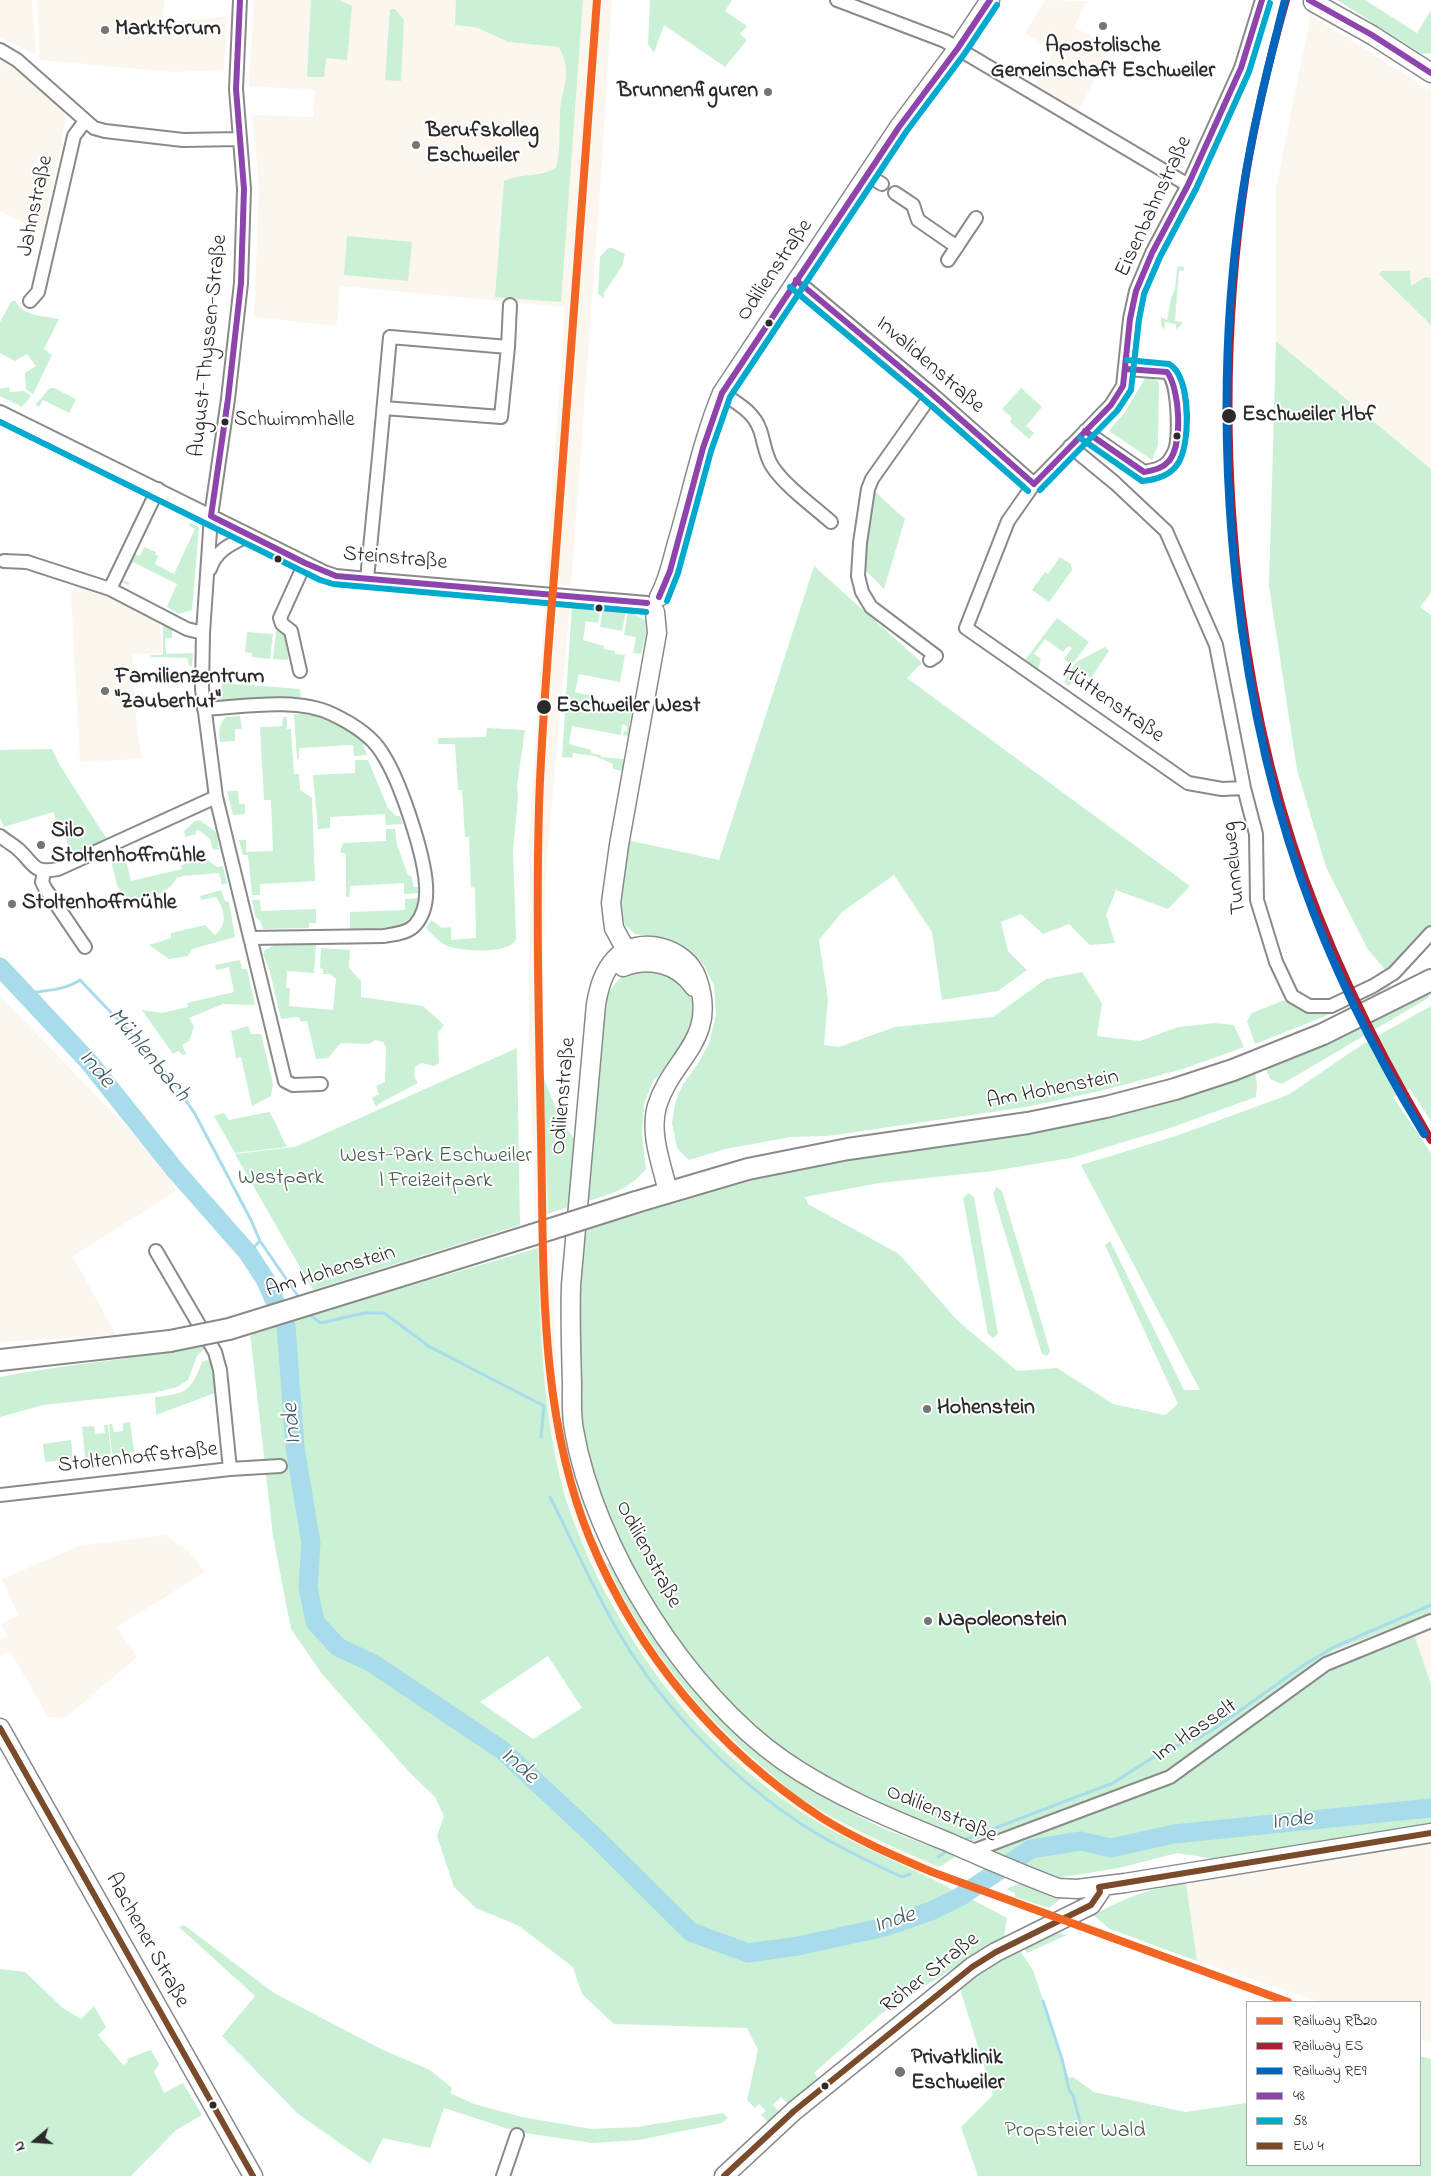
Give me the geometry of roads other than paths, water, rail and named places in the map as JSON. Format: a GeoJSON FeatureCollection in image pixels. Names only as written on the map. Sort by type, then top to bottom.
{"type":"FeatureCollection","features":[{"type":"Feature","properties":{"kind":"main road","name":"Odilienstraße"},"geometry":{"type":"LineString","coordinates":[[990,0],[958,48],[899,128],[874,180],[796,280],[722,393],[709,428],[667,578],[654,604],[656,632],[617,852],[611,903],[614,928],[629,957],[615,959],[601,982],[596,1004],[570,1320],[574,1428],[594,1504],[632,1584],[665,1636],[705,1688],[738,1722],[783,1760],[835,1792],[881,1815],[1058,1888],[1099,1887]]}},
{"type":"Feature","properties":{"kind":"main road"},"geometry":{"type":"LineString","coordinates":[[1313,2],[1372,35],[1431,73]]}},
{"type":"Feature","properties":{"kind":"main road"},"geometry":{"type":"LineString","coordinates":[[629,957],[645,946],[665,948],[673,951],[691,966],[696,976],[702,1000],[701,1026],[695,1041],[662,1093],[655,1118],[655,1131],[668,1192]]}},
{"type":"Feature","properties":{"kind":"main road","name":"Am Hohenstein"},"geometry":{"type":"LineString","coordinates":[[0,1360],[170,1341],[229,1329],[748,1168],[848,1149],[1028,1123],[1106,1107],[1175,1089],[1232,1070],[1323,1034],[1431,980]]}},
{"type":"Feature","properties":{"kind":"main road","name":"Aachener Straße"},"geometry":{"type":"LineString","coordinates":[[0,1728],[253,2176]]}},
{"type":"Feature","properties":{"kind":"main road"},"geometry":{"type":"LineString","coordinates":[[1099,1887],[1431,1833]]}},
{"type":"Feature","properties":{"kind":"main road","name":"Röher Straße"},"geometry":{"type":"LineString","coordinates":[[724,2176],[794,2111],[972,1967],[996,1952],[1078,1912],[1096,1901],[1100,1892],[1099,1887]]}},
{"type":"Feature","properties":{"kind":"main road"},"geometry":{"type":"LineString","coordinates":[[1058,1888],[1073,1898],[1078,1905],[1078,1912]]}},
{"type":"Feature","properties":{"kind":"street","name":"August-Thyssen-Straße"},"geometry":{"type":"LineString","coordinates":[[240,0],[236,89],[244,189],[241,284],[228,399],[211,516],[202,633],[204,709],[216,796],[285,1081],[293,1085],[321,1084]]}},
{"type":"Feature","properties":{"kind":"street"},"geometry":{"type":"LineString","coordinates":[[837,0],[938,38],[958,48],[1188,186]]}},
{"type":"Feature","properties":{"kind":"street","name":"Eisenbahnstraße"},"geometry":{"type":"LineString","coordinates":[[966,628],[1008,521],[1034,484],[1118,396],[1123,386],[1136,292],[1145,269],[1188,186],[1241,68],[1262,0]]}},
{"type":"Feature","properties":{"kind":"street"},"geometry":{"type":"LineString","coordinates":[[0,50],[17,60],[94,128],[105,131],[183,140],[240,139]]}},
{"type":"Feature","properties":{"kind":"street","name":"Jahnstraße"},"geometry":{"type":"LineString","coordinates":[[30,301],[38,292],[74,136],[85,121]]}},
{"type":"Feature","properties":{"kind":"street"},"geometry":{"type":"LineString","coordinates":[[894,193],[913,205],[918,220],[955,245]]}},
{"type":"Feature","properties":{"kind":"street"},"geometry":{"type":"LineString","coordinates":[[948,260],[955,245],[976,218]]}},
{"type":"Feature","properties":{"kind":"street","name":"Invalidenstraße"},"geometry":{"type":"LineString","coordinates":[[796,280],[932,394],[1034,484]]}},
{"type":"Feature","properties":{"kind":"street"},"geometry":{"type":"LineString","coordinates":[[384,408],[501,417],[510,305]]}},
{"type":"Feature","properties":{"kind":"street"},"geometry":{"type":"LineString","coordinates":[[367,579],[390,337],[508,348]]}},
{"type":"Feature","properties":{"kind":"street"},"geometry":{"type":"LineString","coordinates":[[1085,431],[1144,472],[1159,469],[1168,462],[1176,448],[1176,392],[1173,380],[1167,372],[1126,369]]}},
{"type":"Feature","properties":{"kind":"street"},"geometry":{"type":"LineString","coordinates":[[722,393],[745,408],[754,418],[760,428],[772,466],[780,476],[831,522]]}},
{"type":"Feature","properties":{"kind":"street"},"geometry":{"type":"LineString","coordinates":[[930,660],[936,656],[871,607],[862,592],[858,576],[860,543],[868,489],[872,479],[932,394]]}},
{"type":"Feature","properties":{"kind":"street","name":"Steinstraße"},"geometry":{"type":"LineString","coordinates":[[0,412],[305,563],[336,576],[654,604]]}},
{"type":"Feature","properties":{"kind":"street","name":"Tunnelweg"},"geometry":{"type":"LineString","coordinates":[[1070,446],[1115,483],[1166,531],[1216,645],[1244,788],[1256,834],[1257,900],[1276,962],[1292,996],[1309,1006],[1331,1006],[1373,986],[1394,973],[1431,933]]}},
{"type":"Feature","properties":{"kind":"street"},"geometry":{"type":"LineString","coordinates":[[110,589],[158,489]]}},
{"type":"Feature","properties":{"kind":"street"},"geometry":{"type":"LineString","coordinates":[[205,586],[216,556],[227,546],[249,535]]}},
{"type":"Feature","properties":{"kind":"street"},"geometry":{"type":"LineString","coordinates":[[4,561],[27,562],[110,589],[187,629],[202,633]]}},
{"type":"Feature","properties":{"kind":"street"},"geometry":{"type":"LineString","coordinates":[[300,671],[291,631],[282,624],[280,618],[305,563]]}},
{"type":"Feature","properties":{"kind":"street","name":"Hüttenstraße"},"geometry":{"type":"LineString","coordinates":[[966,628],[1188,783],[1222,789],[1244,788]]}},
{"type":"Feature","properties":{"kind":"street"},"geometry":{"type":"LineString","coordinates":[[204,709],[280,705],[304,706],[330,713],[366,736],[382,752],[390,767],[403,798],[425,869],[427,888],[424,910],[414,927],[404,932],[384,936],[250,938]]}},
{"type":"Feature","properties":{"kind":"street"},"geometry":{"type":"LineString","coordinates":[[0,836],[19,850],[33,867],[44,872],[58,869],[216,796]]}},
{"type":"Feature","properties":{"kind":"street"},"geometry":{"type":"LineString","coordinates":[[44,872],[42,882],[44,888],[85,947]]}},
{"type":"Feature","properties":{"kind":"street"},"geometry":{"type":"LineString","coordinates":[[156,1251],[214,1352],[220,1370],[230,1469]]}},
{"type":"Feature","properties":{"kind":"street","name":"Stoltenhoffstraße"},"geometry":{"type":"LineString","coordinates":[[0,1495],[230,1469],[280,1466]]}},
{"type":"Feature","properties":{"kind":"street","name":"Im Hasselt"},"geometry":{"type":"LineString","coordinates":[[965,1850],[1170,1777],[1326,1664],[1431,1621]]}},
{"type":"Feature","properties":{"kind":"street"},"geometry":{"type":"LineString","coordinates":[[503,2176],[517,2135]]}},
{"type":"Feature","properties":{"kind":"waterway","name":"Inde"},"geometry":{"type":"LineString","coordinates":[[0,967],[89,1062],[175,1170],[248,1253],[265,1279],[286,1326],[295,1447],[311,1543],[308,1587],[315,1622],[338,1647],[372,1663],[502,1750],[591,1833],[691,1932],[748,1953],[798,1946],[885,1927],[931,1911],[958,1898],[1031,1849],[1081,1841],[1111,1848],[1174,1834],[1431,1808]]}},
{"type":"Feature","properties":{"kind":"waterway","name":"Mühlenbach"},"geometry":{"type":"LineString","coordinates":[[26,994],[61,988],[80,980],[143,1046],[175,1084],[195,1114],[251,1220],[260,1241],[300,1299]]}},
{"type":"Feature","properties":{"kind":"waterway"},"geometry":{"type":"LineString","coordinates":[[248,1253],[260,1241]]}},
{"type":"Feature","properties":{"kind":"waterway"},"geometry":{"type":"LineString","coordinates":[[307,1313],[321,1323],[364,1313],[384,1313],[430,1347],[544,1406],[541,1437]]}},
{"type":"Feature","properties":{"kind":"waterway"},"geometry":{"type":"LineString","coordinates":[[550,1497],[619,1633],[657,1690],[705,1744],[758,1792],[814,1832],[902,1877],[910,1874]]}},
{"type":"Feature","properties":{"kind":"waterway"},"geometry":{"type":"LineString","coordinates":[[961,1841],[1113,1783],[1163,1751],[1200,1737],[1214,1729],[1304,1665],[1332,1648],[1431,1605]]}},
{"type":"Feature","properties":{"kind":"waterway"},"geometry":{"type":"LineString","coordinates":[[938,1857],[950,1849]]}},
{"type":"Feature","properties":{"kind":"waterway"},"geometry":{"type":"LineString","coordinates":[[1043,2001],[1081,2126],[1090,2138]]}},
{"type":"Feature","properties":{"kind":"rail line","name":"RB20"},"geometry":{"type":"LineString","coordinates":[[597,0],[545,696],[540,770],[538,848],[538,971],[544,1289],[552,1391],[573,1491],[590,1539],[609,1581],[631,1622],[657,1660],[715,1730],[748,1762],[784,1791],[822,1818],[849,1833],[932,1872],[1285,2001]]}},
{"type":"Feature","properties":{"kind":"rail line","name":"RE9"},"geometry":{"type":"LineString","coordinates":[[1285,0],[1267,71],[1243,190],[1233,274],[1227,360],[1227,449],[1232,538],[1242,627],[1256,714],[1276,798],[1301,879],[1340,977],[1389,1073],[1424,1134]]}},
{"type":"Feature","properties":{"kind":"rail line","name":"ES"},"geometry":{"type":"LineString","coordinates":[[1286,0],[1254,130],[1246,174],[1236,256],[1230,340],[1229,426],[1232,512],[1240,598],[1253,682],[1270,765],[1306,883],[1354,996],[1410,1105],[1431,1140]]}},
{"type":"Feature","properties":{"kind":"place","name":"Apostolische Gemeinschaft Eschweiler"},"geometry":{"type":"Point","coordinates":[1103,26]}},
{"type":"Feature","properties":{"kind":"place","name":"Marktforum"},"geometry":{"type":"Point","coordinates":[105,30]}},
{"type":"Feature","properties":{"kind":"place","name":"Brunnenfiguren"},"geometry":{"type":"Point","coordinates":[768,92]}},
{"type":"Feature","properties":{"kind":"place","name":"Berufskolleg Eschweiler"},"geometry":{"type":"Point","coordinates":[416,145]}},
{"type":"Feature","properties":{"kind":"place","name":"Eschweiler Hbf"},"geometry":{"type":"Point","coordinates":[1229,416]}},
{"type":"Feature","properties":{"kind":"place","name":"Schwimmhalle"},"geometry":{"type":"Point","coordinates":[225,422]}},
{"type":"Feature","properties":{"kind":"place","name":"Familienzentrum \"Zauberhut\""},"geometry":{"type":"Point","coordinates":[105,691]}},
{"type":"Feature","properties":{"kind":"place","name":"Eschweiler West"},"geometry":{"type":"Point","coordinates":[544,707]}},
{"type":"Feature","properties":{"kind":"place","name":"Silo Stoltenhoffmühle"},"geometry":{"type":"Point","coordinates":[41,845]}},
{"type":"Feature","properties":{"kind":"place","name":"Stoltenhoffmühle"},"geometry":{"type":"Point","coordinates":[12,904]}},
{"type":"Feature","properties":{"kind":"place","name":"Hohenstein"},"geometry":{"type":"Point","coordinates":[927,1409]}},
{"type":"Feature","properties":{"kind":"place","name":"Napoleonstein"},"geometry":{"type":"Point","coordinates":[928,1621]}},
{"type":"Feature","properties":{"kind":"place","name":"Privatklinik Eschweiler"},"geometry":{"type":"Point","coordinates":[900,2072]}},
{"type":"Feature","properties":{"kind":"park label","name":"West-Park Eschweiler | Freizeitpark"},"geometry":{"type":"Point","coordinates":[436,1170]}},
{"type":"Feature","properties":{"kind":"park label","name":"Westpark"},"geometry":{"type":"Point","coordinates":[281,1179]}},
{"type":"Feature","properties":{"kind":"park label","name":"Propsteier Wald"},"geometry":{"type":"Point","coordinates":[1075,2132]}}]}
